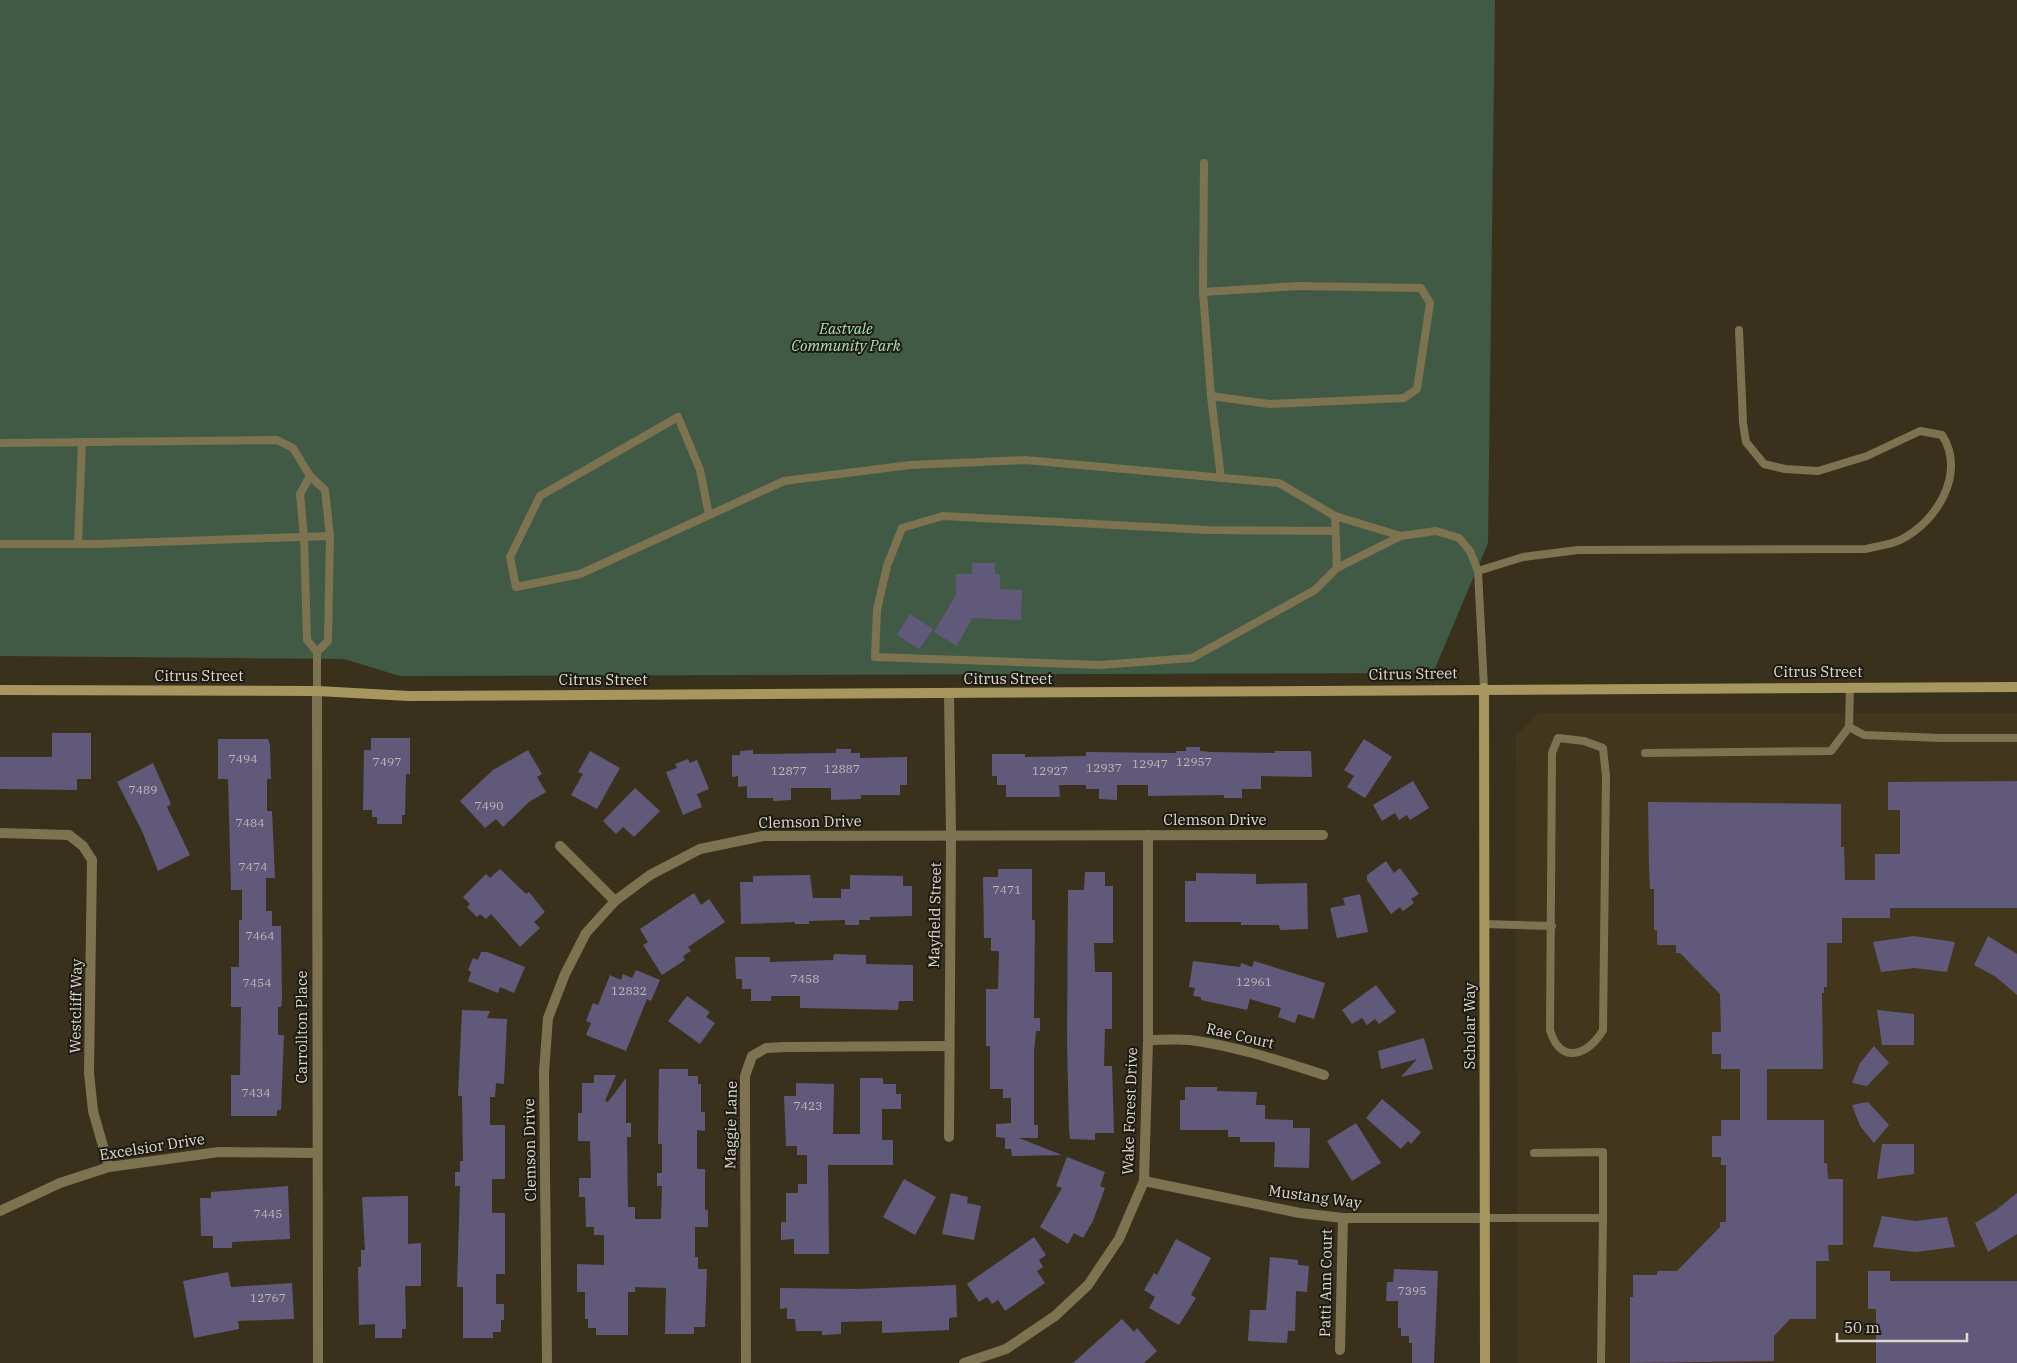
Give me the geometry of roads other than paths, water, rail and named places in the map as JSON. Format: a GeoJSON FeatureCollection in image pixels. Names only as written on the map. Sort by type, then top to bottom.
{"type":"FeatureCollection","features":[{"type":"Feature","properties":{"kind":"street","name":"Citrus Street"},"geometry":{"type":"LineString","coordinates":[[0,690],[318,691],[409,696],[1154,693],[1484,688],[2017,687]]}},
{"type":"Feature","properties":{"kind":"street","name":"Scholar Way"},"geometry":{"type":"LineString","coordinates":[[1484,688],[1485,1363]]}},
{"type":"Feature","properties":{"kind":"street","name":"Carrollton Place"},"geometry":{"type":"LineString","coordinates":[[318,691],[318,1363]]}},
{"type":"Feature","properties":{"kind":"street","name":"Mayfield Street"},"geometry":{"type":"LineString","coordinates":[[949,694],[951,836],[948,1046],[949,1137]]}},
{"type":"Feature","properties":{"kind":"street","name":"Westcliff Way"},"geometry":{"type":"LineString","coordinates":[[0,833],[69,836],[83,846],[92,860],[89,1073],[94,1111],[109,1167]]}},
{"type":"Feature","properties":{"kind":"street","name":"Clemson Drive"},"geometry":{"type":"LineString","coordinates":[[547,1363],[544,1072],[548,1018],[565,974],[586,933],[615,901],[650,875],[700,849],[763,836],[1323,835]]}},
{"type":"Feature","properties":{"kind":"street","name":"Wake Forest Drive"},"geometry":{"type":"LineString","coordinates":[[964,1363],[1006,1349],[1055,1316],[1088,1286],[1119,1239],[1144,1181],[1148,1040],[1148,836]]}},
{"type":"Feature","properties":{"kind":"street"},"geometry":{"type":"LineString","coordinates":[[560,846],[615,901]]}},
{"type":"Feature","properties":{"kind":"street","name":"Rae Court"},"geometry":{"type":"LineString","coordinates":[[1148,1040],[1188,1040],[1231,1048],[1271,1058],[1324,1075]]}},
{"type":"Feature","properties":{"kind":"street","name":"Maggie Lane"},"geometry":{"type":"LineString","coordinates":[[746,1363],[745,1098],[746,1076],[752,1056],[766,1048],[779,1047],[948,1046]]}},
{"type":"Feature","properties":{"kind":"street","name":"Excelsior Drive"},"geometry":{"type":"LineString","coordinates":[[0,1211],[60,1183],[109,1167],[219,1152],[317,1153]]}},
{"type":"Feature","properties":{"kind":"street","name":"Mustang Way"},"geometry":{"type":"LineString","coordinates":[[1144,1181],[1300,1213],[1343,1218],[1485,1218]]}},
{"type":"Feature","properties":{"kind":"street","name":"Patti Ann Court"},"geometry":{"type":"LineString","coordinates":[[1340,1350],[1343,1218]]}},
{"type":"Feature","properties":{"kind":"lane"},"geometry":{"type":"LineString","coordinates":[[1204,163],[1203,292],[1211,396],[1221,478]]}},
{"type":"Feature","properties":{"kind":"lane"},"geometry":{"type":"LineString","coordinates":[[1203,292],[1298,286],[1421,288],[1430,303],[1417,389],[1404,398],[1269,404],[1211,396]]}},
{"type":"Feature","properties":{"kind":"lane"},"geometry":{"type":"LineString","coordinates":[[1478,571],[1523,557],[1578,550],[1866,549],[1900,540],[1928,520],[1938,507],[1948,484],[1951,471],[1950,452],[1942,435],[1920,432],[1867,456],[1818,471],[1786,469],[1764,464],[1746,442],[1743,422],[1739,330]]}},
{"type":"Feature","properties":{"kind":"lane"},"geometry":{"type":"LineString","coordinates":[[709,515],[700,470],[678,417],[540,496],[510,557],[516,587],[580,574],[784,481],[910,465],[1025,460],[1278,483],[1335,516],[1401,536]]}},
{"type":"Feature","properties":{"kind":"lane"},"geometry":{"type":"LineString","coordinates":[[0,444],[277,440],[293,448],[310,476],[325,490],[330,536],[328,641],[318,652],[318,691]]}},
{"type":"Feature","properties":{"kind":"lane"},"geometry":{"type":"LineString","coordinates":[[78,544],[82,442]]}},
{"type":"Feature","properties":{"kind":"lane"},"geometry":{"type":"LineString","coordinates":[[310,476],[300,494],[304,537],[307,640],[318,652]]}},
{"type":"Feature","properties":{"kind":"lane"},"geometry":{"type":"LineString","coordinates":[[1335,531],[1208,530],[943,516],[902,528],[887,566],[877,610],[875,657],[1100,665],[1192,658],[1315,590],[1337,568],[1401,536],[1436,531],[1459,538],[1470,551],[1478,571],[1484,688]]}},
{"type":"Feature","properties":{"kind":"lane"},"geometry":{"type":"LineString","coordinates":[[1335,516],[1337,568]]}},
{"type":"Feature","properties":{"kind":"lane"},"geometry":{"type":"LineString","coordinates":[[0,544],[78,544],[330,536]]}},
{"type":"Feature","properties":{"kind":"lane"},"geometry":{"type":"LineString","coordinates":[[1646,754],[1831,751],[1849,727],[1850,687]]}},
{"type":"Feature","properties":{"kind":"lane"},"geometry":{"type":"LineString","coordinates":[[1849,727],[1864,735],[2017,738]]}},
{"type":"Feature","properties":{"kind":"lane"},"geometry":{"type":"LineString","coordinates":[[1558,738],[1584,741],[1603,748],[1606,776],[1603,1030],[1595,1043],[1583,1052],[1567,1052],[1554,1042],[1550,1030],[1552,926],[1552,753],[1558,738]]}},
{"type":"Feature","properties":{"kind":"lane"},"geometry":{"type":"LineString","coordinates":[[1484,924],[1552,926]]}},
{"type":"Feature","properties":{"kind":"lane"},"geometry":{"type":"LineString","coordinates":[[1534,1153],[1603,1152],[1601,1363]]}},
{"type":"Feature","properties":{"kind":"lane"},"geometry":{"type":"LineString","coordinates":[[1485,1218],[1603,1218]]}},
{"type":"Feature","properties":{"kind":"park label","name":"Eastvale Community Park"},"geometry":{"type":"Point","coordinates":[846,338]}}]}
